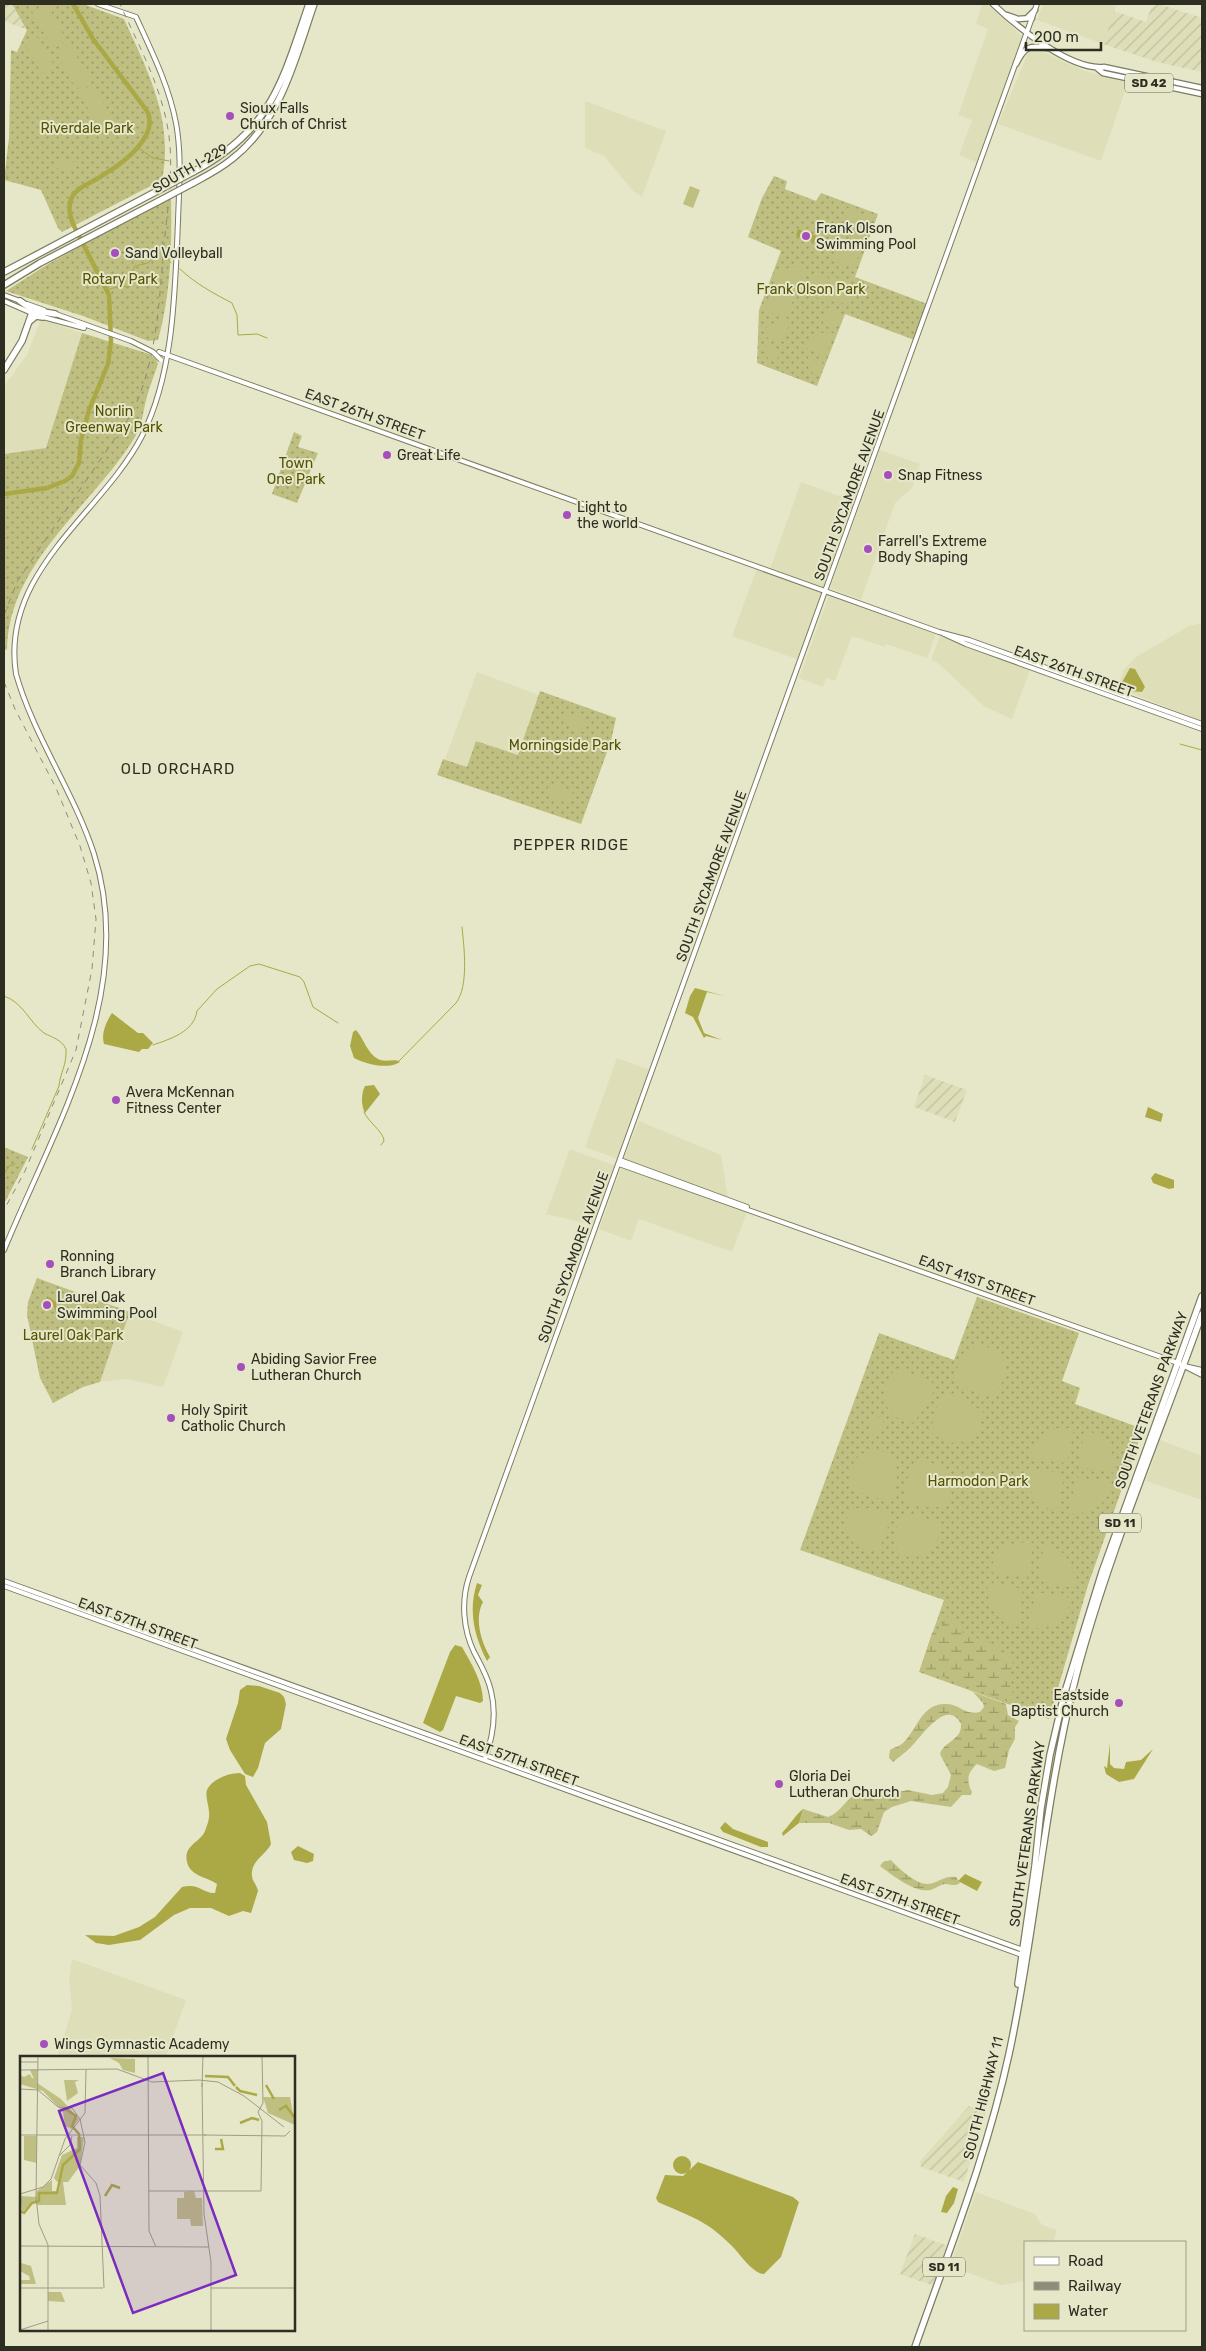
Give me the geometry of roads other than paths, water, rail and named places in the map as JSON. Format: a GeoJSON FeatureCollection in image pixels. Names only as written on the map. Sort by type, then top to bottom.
{"type":"FeatureCollection","features":[{"type":"Feature","properties":{"kind":"highway","name":"SOUTH I-229"},"geometry":{"type":"LineString","coordinates":[[4,272],[193,172],[235,146],[265,113],[283,77],[309,4]]}},
{"type":"Feature","properties":{"kind":"highway","name":"SOUTH I-229"},"geometry":{"type":"LineString","coordinates":[[4,285],[64,250],[193,183],[238,154],[267,121],[282,93],[314,4]]}},
{"type":"Feature","properties":{"kind":"highway"},"geometry":{"type":"LineString","coordinates":[[20,301],[32,312],[55,314]]}},
{"type":"Feature","properties":{"kind":"highway"},"geometry":{"type":"LineString","coordinates":[[4,370],[16,352],[32,312]]}},
{"type":"Feature","properties":{"kind":"highway"},"geometry":{"type":"LineString","coordinates":[[4,365],[16,346],[32,312]]}},
{"type":"Feature","properties":{"kind":"highway"},"geometry":{"type":"LineString","coordinates":[[29,323],[36,316],[42,317]]}},
{"type":"Feature","properties":{"kind":"highway","name":"SOUTH VETERANS PARKWAY"},"geometry":{"type":"LineString","coordinates":[[1024,1954],[1076,1674],[1108,1574],[1181,1365],[1202,1296]]}},
{"type":"Feature","properties":{"kind":"highway","name":"SOUTH VETERANS PARKWAY"},"geometry":{"type":"LineString","coordinates":[[1024,1954],[1043,1793],[1064,1695],[1096,1588],[1202,1314]]}},
{"type":"Feature","properties":{"kind":"highway","name":"SOUTH HIGHWAY 11"},"geometry":{"type":"LineString","coordinates":[[915,2347],[972,2187],[1003,2078],[1016,2015],[1024,1954]]}},
{"type":"Feature","properties":{"kind":"main road"},"geometry":{"type":"LineString","coordinates":[[4,1250],[90,1047],[106,942],[104,904],[94,855],[22,692],[14,668],[12,642],[18,610],[27,588],[61,538],[110,482],[139,441],[149,419],[168,355],[176,266],[180,166],[179,140],[167,89],[136,17],[98,4]]}},
{"type":"Feature","properties":{"kind":"main road","name":"SD 42"},"geometry":{"type":"LineString","coordinates":[[993,4],[1027,33],[1053,50],[1097,68],[1103,73],[1202,94]]}},
{"type":"Feature","properties":{"kind":"main road"},"geometry":{"type":"LineString","coordinates":[[1002,12],[1018,19],[1029,18],[1037,4]]}},
{"type":"Feature","properties":{"kind":"main road","name":"SOUTH SYCAMORE AVENUE"},"geometry":{"type":"LineString","coordinates":[[486,1757],[492,1735],[494,1708],[489,1683],[467,1632],[464,1609],[467,1583],[1016,64],[1027,33],[1029,18]]}},
{"type":"Feature","properties":{"kind":"main road"},"geometry":{"type":"LineString","coordinates":[[1016,64],[1027,47],[1032,46],[1053,50]]}},
{"type":"Feature","properties":{"kind":"main road","name":"SD 42"},"geometry":{"type":"LineString","coordinates":[[1097,68],[1104,67],[1202,88]]}},
{"type":"Feature","properties":{"kind":"main road","name":"EAST 26TH STREET"},"geometry":{"type":"LineString","coordinates":[[4,295],[826,591],[939,632],[966,644],[1202,729]]}},
{"type":"Feature","properties":{"kind":"main road","name":"EAST 26TH STREET"},"geometry":{"type":"LineString","coordinates":[[4,302],[42,317],[94,329]]}},
{"type":"Feature","properties":{"kind":"main road"},"geometry":{"type":"LineString","coordinates":[[131,342],[153,352],[162,360],[165,367]]}},
{"type":"Feature","properties":{"kind":"main road","name":"EAST 26TH STREET"},"geometry":{"type":"LineString","coordinates":[[939,632],[969,640],[1202,724]]}},
{"type":"Feature","properties":{"kind":"main road","name":"EAST 41ST STREET"},"geometry":{"type":"LineString","coordinates":[[619,1162],[741,1204],[763,1214],[1181,1365],[1202,1375]]}},
{"type":"Feature","properties":{"kind":"main road","name":"EAST 41ST STREET"},"geometry":{"type":"LineString","coordinates":[[1181,1365],[1202,1370]]}},
{"type":"Feature","properties":{"kind":"main road","name":"EAST 57TH STREET"},"geometry":{"type":"LineString","coordinates":[[4,1581],[1024,1954]]}},
{"type":"Feature","properties":{"kind":"main road","name":"EAST 57TH STREET"},"geometry":{"type":"LineString","coordinates":[[4,1586],[486,1757]]}},
{"type":"Feature","properties":{"kind":"water","name":"Frank Olson Swimming Pool"},"geometry":{"type":"Polygon","coordinates":[[[798,229],[816,236],[814,242],[796,236],[798,229]]]}},
{"type":"Feature","properties":{"kind":"water"},"geometry":{"type":"Polygon","coordinates":[[[1130,668],[1135,669],[1145,687],[1142,692],[1131,691],[1121,684],[1130,668]]]}},
{"type":"Feature","properties":{"kind":"water"},"geometry":{"type":"Polygon","coordinates":[[[695,988],[725,996],[707,992],[698,1018],[704,1033],[722,1040],[706,1036],[704,1038],[693,1017],[685,1013],[690,996],[695,988]]]}},
{"type":"Feature","properties":{"kind":"water"},"geometry":{"type":"Polygon","coordinates":[[[112,1013],[138,1033],[143,1033],[153,1043],[148,1049],[142,1049],[139,1052],[104,1044],[105,1028],[112,1013]]]}},
{"type":"Feature","properties":{"kind":"water"},"geometry":{"type":"Polygon","coordinates":[[[356,1030],[368,1050],[378,1059],[400,1062],[383,1066],[354,1058],[350,1046],[353,1032],[356,1030]]]}},
{"type":"Feature","properties":{"kind":"water"},"geometry":{"type":"Polygon","coordinates":[[[374,1085],[380,1094],[365,1113],[362,1103],[364,1089],[365,1086],[374,1085]]]}},
{"type":"Feature","properties":{"kind":"water"},"geometry":{"type":"Polygon","coordinates":[[[1148,1107],[1163,1114],[1161,1122],[1145,1117],[1148,1107]]]}},
{"type":"Feature","properties":{"kind":"water"},"geometry":{"type":"Polygon","coordinates":[[[1155,1173],[1174,1180],[1174,1188],[1169,1189],[1153,1183],[1151,1178],[1155,1173]]]}},
{"type":"Feature","properties":{"kind":"water","name":"Laurel Oak Swimming Pool"},"geometry":{"type":"Polygon","coordinates":[[[49,1297],[56,1302],[56,1312],[53,1304],[50,1311],[42,1308],[44,1303],[47,1304],[49,1297]]]}},
{"type":"Feature","properties":{"kind":"water"},"geometry":{"type":"Polygon","coordinates":[[[477,1583],[482,1585],[478,1595],[483,1602],[480,1608],[479,1622],[481,1637],[490,1657],[487,1661],[474,1623],[473,1603],[477,1583]]]}},
{"type":"Feature","properties":{"kind":"water"},"geometry":{"type":"Polygon","coordinates":[[[455,1645],[462,1647],[473,1666],[481,1687],[483,1701],[480,1703],[456,1696],[443,1730],[440,1732],[423,1723],[450,1652],[455,1645]]]}},
{"type":"Feature","properties":{"kind":"water"},"geometry":{"type":"Polygon","coordinates":[[[247,1685],[259,1686],[280,1693],[284,1697],[286,1704],[281,1729],[265,1743],[258,1768],[253,1777],[245,1774],[230,1750],[226,1739],[238,1703],[240,1690],[247,1685]]]}},
{"type":"Feature","properties":{"kind":"water"},"geometry":{"type":"Polygon","coordinates":[[[1110,1743],[1110,1764],[1114,1768],[1124,1769],[1126,1762],[1141,1760],[1153,1749],[1134,1779],[1119,1782],[1106,1774],[1104,1766],[1107,1768],[1110,1743]]]}},
{"type":"Feature","properties":{"kind":"water"},"geometry":{"type":"Polygon","coordinates":[[[240,1773],[245,1776],[246,1785],[267,1822],[271,1844],[253,1866],[252,1878],[258,1891],[251,1913],[243,1911],[229,1916],[211,1908],[190,1908],[174,1915],[140,1940],[109,1945],[96,1943],[85,1935],[114,1936],[139,1927],[155,1917],[182,1887],[193,1886],[215,1893],[217,1884],[195,1873],[189,1867],[186,1856],[190,1848],[203,1835],[209,1819],[207,1790],[212,1783],[223,1776],[240,1773]]]}},
{"type":"Feature","properties":{"kind":"water"},"geometry":{"type":"Polygon","coordinates":[[[803,1809],[799,1823],[783,1836],[782,1833],[803,1809]]]}},
{"type":"Feature","properties":{"kind":"water"},"geometry":{"type":"Polygon","coordinates":[[[725,1822],[733,1829],[768,1842],[768,1847],[761,1847],[723,1832],[720,1828],[725,1822]]]}},
{"type":"Feature","properties":{"kind":"water"},"geometry":{"type":"Polygon","coordinates":[[[298,1846],[314,1854],[313,1861],[307,1863],[294,1860],[291,1852],[298,1846]]]}},
{"type":"Feature","properties":{"kind":"water"},"geometry":{"type":"Polygon","coordinates":[[[965,1874],[982,1882],[977,1891],[958,1881],[965,1874]]]}},
{"type":"Feature","properties":{"kind":"water"},"geometry":{"type":"Polygon","coordinates":[[[682,2156],[688,2159],[691,2165],[688,2171],[682,2174],[676,2171],[673,2165],[676,2159],[682,2156]]]}},
{"type":"Feature","properties":{"kind":"water"},"geometry":{"type":"Polygon","coordinates":[[[698,2162],[793,2197],[799,2202],[781,2257],[764,2274],[755,2271],[714,2230],[689,2215],[658,2202],[656,2198],[665,2175],[683,2176],[698,2162]]]}},
{"type":"Feature","properties":{"kind":"water"},"geometry":{"type":"Polygon","coordinates":[[[953,2187],[958,2189],[954,2203],[947,2213],[941,2212],[946,2196],[953,2187]]]}},
{"type":"Feature","properties":{"kind":"waterway"},"geometry":{"type":"LineString","coordinates":[[4,494],[47,488],[65,481],[72,476],[79,463],[81,440],[89,410],[108,364],[111,341],[109,295],[74,226],[69,208],[72,197],[78,190],[129,157],[144,139],[150,120],[147,111],[93,39],[73,4]]}},
{"type":"Feature","properties":{"kind":"waterway"},"geometry":{"type":"LineString","coordinates":[[137,147],[153,158],[169,161]]}},
{"type":"Feature","properties":{"kind":"waterway"},"geometry":{"type":"LineString","coordinates":[[107,290],[120,286],[129,287],[129,279],[135,266],[148,263],[160,253]]}},
{"type":"Feature","properties":{"kind":"waterway"},"geometry":{"type":"LineString","coordinates":[[166,256],[171,263]]}},
{"type":"Feature","properties":{"kind":"waterway"},"geometry":{"type":"LineString","coordinates":[[180,269],[198,284],[232,303],[237,315],[238,335],[257,334],[267,338]]}},
{"type":"Feature","properties":{"kind":"waterway"},"geometry":{"type":"LineString","coordinates":[[1180,744],[1202,750]]}},
{"type":"Feature","properties":{"kind":"waterway"},"geometry":{"type":"LineString","coordinates":[[399,1061],[456,1003],[460,996],[465,966],[462,927]]}},
{"type":"Feature","properties":{"kind":"waterway"},"geometry":{"type":"LineString","coordinates":[[153,1045],[180,1034],[191,1024],[197,1011],[217,989],[250,966],[259,964],[300,977],[304,982],[313,1007],[338,1023]]}},
{"type":"Feature","properties":{"kind":"waterway"},"geometry":{"type":"LineString","coordinates":[[4,996],[21,1007],[44,1033],[59,1041],[66,1049],[59,1086],[32,1149]]}},
{"type":"Feature","properties":{"kind":"waterway"},"geometry":{"type":"LineString","coordinates":[[364,1112],[383,1138],[384,1141],[381,1145]]}},
{"type":"Feature","properties":{"kind":"waterway"},"geometry":{"type":"LineString","coordinates":[[4,1174],[9,1166],[15,1164]]}},
{"type":"Feature","properties":{"kind":"railway"},"geometry":{"type":"LineString","coordinates":[[4,615],[18,580],[131,415],[140,395],[152,353],[169,199],[171,169],[169,139],[159,93],[120,4]]}},
{"type":"Feature","properties":{"kind":"railway"},"geometry":{"type":"LineString","coordinates":[[4,682],[15,709],[56,788],[80,846],[91,883],[96,919],[92,969],[76,1050],[25,1171],[4,1210]]}},
{"type":"Feature","properties":{"kind":"place","name":"Sioux Falls Church of Christ"},"geometry":{"type":"Point","coordinates":[230,116]}},
{"type":"Feature","properties":{"kind":"place","name":"Frank Olson Swimming Pool"},"geometry":{"type":"Point","coordinates":[806,236]}},
{"type":"Feature","properties":{"kind":"place","name":"Sand Volleyball"},"geometry":{"type":"Point","coordinates":[115,253]}},
{"type":"Feature","properties":{"kind":"place","name":"Great Life"},"geometry":{"type":"Point","coordinates":[387,455]}},
{"type":"Feature","properties":{"kind":"place","name":"Snap Fitness"},"geometry":{"type":"Point","coordinates":[888,475]}},
{"type":"Feature","properties":{"kind":"place","name":"Light to the world"},"geometry":{"type":"Point","coordinates":[567,515]}},
{"type":"Feature","properties":{"kind":"place","name":"Farrell's Extreme Body Shaping"},"geometry":{"type":"Point","coordinates":[868,549]}},
{"type":"Feature","properties":{"kind":"place","name":"Avera McKennan Fitness Center"},"geometry":{"type":"Point","coordinates":[116,1100]}},
{"type":"Feature","properties":{"kind":"place","name":"Ronning Branch Library"},"geometry":{"type":"Point","coordinates":[50,1264]}},
{"type":"Feature","properties":{"kind":"place","name":"Laurel Oak Swimming Pool"},"geometry":{"type":"Point","coordinates":[47,1305]}},
{"type":"Feature","properties":{"kind":"place","name":"Abiding Savior Free Lutheran Church"},"geometry":{"type":"Point","coordinates":[241,1367]}},
{"type":"Feature","properties":{"kind":"place","name":"Holy Spirit Catholic Church"},"geometry":{"type":"Point","coordinates":[171,1418]}},
{"type":"Feature","properties":{"kind":"place","name":"Eastside Baptist Church"},"geometry":{"type":"Point","coordinates":[1119,1703]}},
{"type":"Feature","properties":{"kind":"place","name":"Gloria Dei Lutheran Church"},"geometry":{"type":"Point","coordinates":[779,1784]}},
{"type":"Feature","properties":{"kind":"place","name":"Wings Gymnastic Academy"},"geometry":{"type":"Point","coordinates":[44,2044]}},
{"type":"Feature","properties":{"kind":"district","name":"OLD ORCHARD"},"geometry":{"type":"Point","coordinates":[178,769]}},
{"type":"Feature","properties":{"kind":"district","name":"PEPPER RIDGE"},"geometry":{"type":"Point","coordinates":[571,845]}},
{"type":"Feature","properties":{"kind":"park label","name":"Riverdale Park"},"geometry":{"type":"Point","coordinates":[87,128]}},
{"type":"Feature","properties":{"kind":"park label","name":"Rotary Park"},"geometry":{"type":"Point","coordinates":[120,279]}},
{"type":"Feature","properties":{"kind":"park label","name":"Frank Olson Park"},"geometry":{"type":"Point","coordinates":[811,289]}},
{"type":"Feature","properties":{"kind":"park label","name":"Norlin Greenway Park"},"geometry":{"type":"Point","coordinates":[114,420]}},
{"type":"Feature","properties":{"kind":"park label","name":"Town One Park"},"geometry":{"type":"Point","coordinates":[296,472]}},
{"type":"Feature","properties":{"kind":"park label","name":"Morningside Park"},"geometry":{"type":"Point","coordinates":[565,745]}},
{"type":"Feature","properties":{"kind":"park label","name":"Laurel Oak Park"},"geometry":{"type":"Point","coordinates":[73,1335]}},
{"type":"Feature","properties":{"kind":"park label","name":"Harmodon Park"},"geometry":{"type":"Point","coordinates":[978,1481]}}]}
